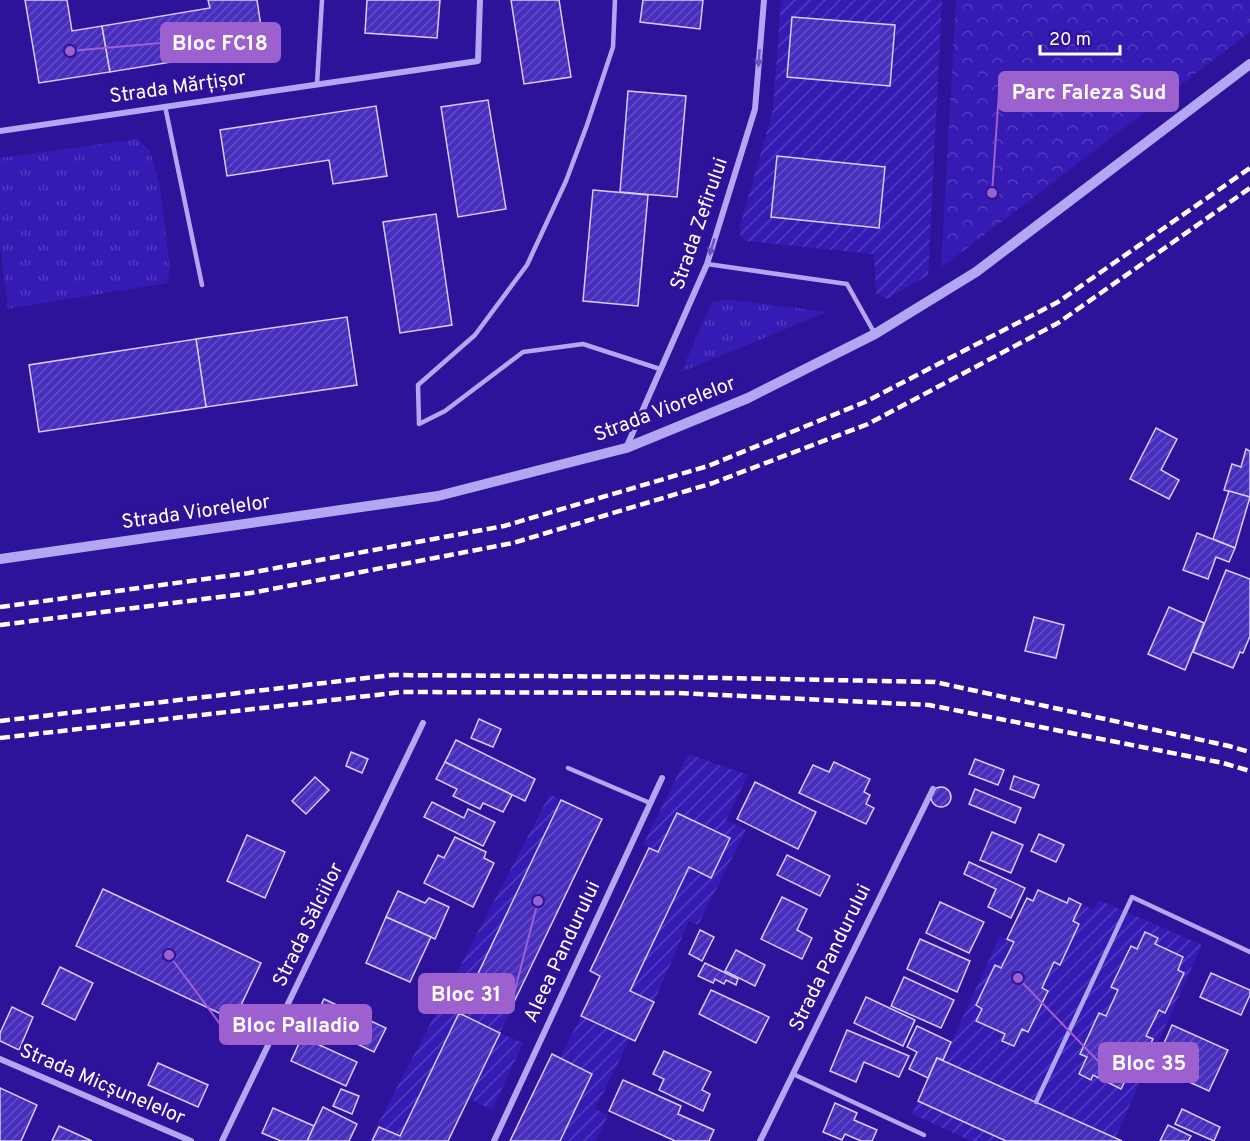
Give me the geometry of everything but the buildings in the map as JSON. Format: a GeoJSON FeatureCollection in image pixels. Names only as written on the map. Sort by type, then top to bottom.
{"type":"FeatureCollection","features":[{"type":"Feature","properties":{"kind":"street","name":"Strada Mărțișor"},"geometry":{"type":"LineString","coordinates":[[0,130],[478,61],[480,0]]}},
{"type":"Feature","properties":{"kind":"street","name":"Strada Zefirului"},"geometry":{"type":"LineString","coordinates":[[626,448],[707,264],[755,109],[764,0]]}},
{"type":"Feature","properties":{"kind":"street","name":"Strada Viorelelor"},"geometry":{"type":"LineString","coordinates":[[0,559],[438,496],[626,448],[748,398],[875,334],[976,272],[1250,63]]}},
{"type":"Feature","properties":{"kind":"street","name":"Strada Sălciilor"},"geometry":{"type":"LineString","coordinates":[[222,1141],[423,723]]}},
{"type":"Feature","properties":{"kind":"street","name":"Aleea Pandurului"},"geometry":{"type":"LineString","coordinates":[[494,1141],[662,778]]}},
{"type":"Feature","properties":{"kind":"street","name":"Strada Pandurului"},"geometry":{"type":"LineString","coordinates":[[760,1141],[933,789]]}},
{"type":"Feature","properties":{"kind":"street","name":"Strada Micșunelelor"},"geometry":{"type":"LineString","coordinates":[[0,1059],[191,1141]]}},
{"type":"Feature","properties":{"kind":"lane"},"geometry":{"type":"LineString","coordinates":[[316,84],[322,0]]}},
{"type":"Feature","properties":{"kind":"lane"},"geometry":{"type":"LineString","coordinates":[[615,0],[613,46],[566,181],[527,265],[474,335],[418,385],[419,424],[445,411],[523,352],[583,344],[660,369]]}},
{"type":"Feature","properties":{"kind":"lane"},"geometry":{"type":"LineString","coordinates":[[165,106],[202,285]]}},
{"type":"Feature","properties":{"kind":"lane"},"geometry":{"type":"LineString","coordinates":[[707,264],[847,284],[875,334]]}},
{"type":"Feature","properties":{"kind":"lane"},"geometry":{"type":"LineString","coordinates":[[568,768],[650,803]]}},
{"type":"Feature","properties":{"kind":"lane"},"geometry":{"type":"LineString","coordinates":[[1036,1102],[1132,897],[1250,952]]}},
{"type":"Feature","properties":{"kind":"lane"},"geometry":{"type":"LineString","coordinates":[[793,1074],[924,1135]]}},
{"type":"Feature","properties":{"kind":"green space"},"geometry":{"type":"Polygon","coordinates":[[[781,0],[942,0],[928,275],[887,299],[876,293],[874,254],[746,241],[740,235],[740,226],[773,110],[781,0]],[[792,17],[787,77],[890,86],[894,25],[792,17]],[[885,167],[771,217],[879,228],[885,167]]]}},
{"type":"Feature","properties":{"kind":"green space"},"geometry":{"type":"Polygon","coordinates":[[[956,0],[1250,0],[1250,32],[941,268],[956,0]]]}},
{"type":"Feature","properties":{"kind":"green space"},"geometry":{"type":"Polygon","coordinates":[[[137,139],[150,151],[160,186],[170,268],[167,283],[8,309],[0,245],[0,158],[137,139]]]}},
{"type":"Feature","properties":{"kind":"green space"},"geometry":{"type":"Polygon","coordinates":[[[726,299],[827,312],[681,372],[712,302],[726,299]]]}},
{"type":"Feature","properties":{"kind":"green space"},"geometry":{"type":"Polygon","coordinates":[[[688,754],[748,775],[726,820],[746,830],[698,925],[689,921],[654,1002],[630,991],[689,867],[711,878],[730,839],[677,813],[658,852],[643,845],[688,754]]]}},
{"type":"Feature","properties":{"kind":"green space"},"geometry":{"type":"Polygon","coordinates":[[[550,794],[561,800],[474,982],[514,1002],[500,1033],[459,1013],[400,1136],[379,1127],[372,1141],[369,1141],[550,794]]]}},
{"type":"Feature","properties":{"kind":"green space"},"geometry":{"type":"Polygon","coordinates":[[[1099,900],[1202,945],[1115,1138],[943,1060],[1000,936],[1014,942],[1001,968],[995,965],[976,1005],[982,1009],[976,1020],[1005,1034],[1002,1041],[1014,1046],[1022,1029],[1029,1031],[1048,991],[1042,988],[1054,962],[1060,964],[1079,925],[1073,921],[1081,904],[1093,910],[1099,900]],[[1145,932],[1137,949],[1112,987],[1118,990],[1106,1016],[1099,1013],[1080,1053],[1087,1057],[1079,1074],[1090,1079],[1093,1075],[1127,1077],[1133,1080],[1152,1039],[1146,1036],[1159,1010],[1165,1013],[1184,973],[1178,970],[1183,957],[1155,944],[1158,937],[1145,932]]]}},
{"type":"Feature","properties":{"kind":"green space"},"geometry":{"type":"Polygon","coordinates":[[[581,1016],[630,1039],[595,1109],[608,1115],[596,1141],[560,1141],[592,1074],[560,1058],[581,1016]]]}},
{"type":"Feature","properties":{"kind":"green space"},"geometry":{"type":"Polygon","coordinates":[[[500,1033],[523,1043],[492,1110],[468,1098],[500,1033]]]}},
{"type":"Feature","properties":{"kind":"green space"},"geometry":{"type":"Polygon","coordinates":[[[918,1101],[1006,1141],[971,1141],[912,1114],[918,1101]]]}},
{"type":"Feature","properties":{"kind":"railway"},"geometry":{"type":"LineString","coordinates":[[0,607],[249,573],[504,526],[708,466],[865,402],[1058,302],[1250,168]]}},
{"type":"Feature","properties":{"kind":"railway"},"geometry":{"type":"LineString","coordinates":[[0,625],[251,593],[513,543],[713,483],[868,424],[1058,323],[1250,188]]}},
{"type":"Feature","properties":{"kind":"railway"},"geometry":{"type":"LineString","coordinates":[[0,721],[392,675],[935,682],[1250,752]]}},
{"type":"Feature","properties":{"kind":"railway"},"geometry":{"type":"LineString","coordinates":[[0,738],[402,692],[678,693],[929,705],[1223,763],[1250,771]]}},
{"type":"Feature","properties":{"kind":"place","name":"Bloc FC18"},"geometry":{"type":"Point","coordinates":[70,51]}},
{"type":"Feature","properties":{"kind":"place","name":"Parc Faleza Sud"},"geometry":{"type":"Point","coordinates":[992,193]}},
{"type":"Feature","properties":{"kind":"place","name":"Bloc 31"},"geometry":{"type":"Point","coordinates":[538,901]}},
{"type":"Feature","properties":{"kind":"place","name":"Bloc Palladio"},"geometry":{"type":"Point","coordinates":[169,955]}},
{"type":"Feature","properties":{"kind":"place","name":"Bloc 35"},"geometry":{"type":"Point","coordinates":[1018,978]}}]}
